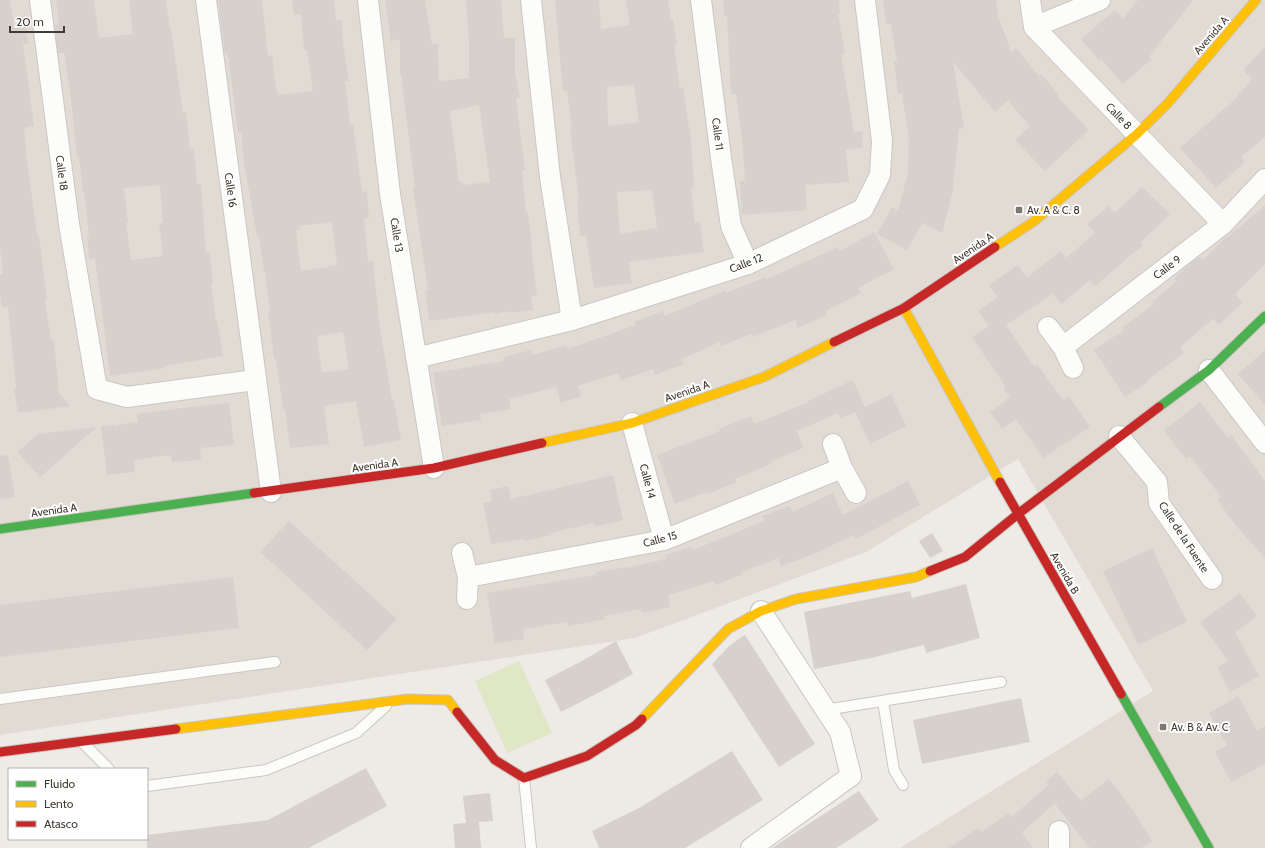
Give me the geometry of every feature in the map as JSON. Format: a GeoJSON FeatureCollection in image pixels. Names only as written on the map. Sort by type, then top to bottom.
{"type":"FeatureCollection","features":[{"type":"Feature","properties":{"kind":"street","name":"Calle 18"},"geometry":{"type":"LineString","coordinates":[[40,0],[69,224],[97,389],[127,397],[255,380]]}},
{"type":"Feature","properties":{"kind":"street","name":"Calle 16"},"geometry":{"type":"LineString","coordinates":[[206,0],[271,492]]}},
{"type":"Feature","properties":{"kind":"street","name":"Calle 13"},"geometry":{"type":"LineString","coordinates":[[368,0],[390,194],[434,468]]}},
{"type":"Feature","properties":{"kind":"street"},"geometry":{"type":"LineString","coordinates":[[531,0],[550,177],[572,320]]}},
{"type":"Feature","properties":{"kind":"street","name":"Calle 11"},"geometry":{"type":"LineString","coordinates":[[701,0],[721,158],[732,226],[748,264]]}},
{"type":"Feature","properties":{"kind":"street","name":"Calle 12"},"geometry":{"type":"LineString","coordinates":[[416,358],[572,320],[748,264],[863,209],[880,175],[882,141],[865,0]]}},
{"type":"Feature","properties":{"kind":"street"},"geometry":{"type":"LineString","coordinates":[[1030,0],[1034,27],[1100,0]]}},
{"type":"Feature","properties":{"kind":"street","name":"Avenida A"},"geometry":{"type":"LineString","coordinates":[[0,529],[434,468],[632,423],[764,377],[904,308],[1033,222],[1137,134],[1168,103],[1256,0]]}},
{"type":"Feature","properties":{"kind":"street","name":"Calle 8"},"geometry":{"type":"LineString","coordinates":[[1034,27],[1223,224]]}},
{"type":"Feature","properties":{"kind":"street","name":"Calle 9"},"geometry":{"type":"LineString","coordinates":[[1063,347],[1223,224],[1265,179]]}},
{"type":"Feature","properties":{"kind":"street","name":"Avenida B"},"geometry":{"type":"LineString","coordinates":[[904,308],[1018,514],[1209,848]]}},
{"type":"Feature","properties":{"kind":"street"},"geometry":{"type":"LineString","coordinates":[[0,752],[408,698],[448,700],[495,760],[524,778],[587,756],[636,725],[728,628],[761,611],[796,598],[916,577],[965,557],[1119,436],[1209,370],[1265,316]]}},
{"type":"Feature","properties":{"kind":"street"},"geometry":{"type":"LineString","coordinates":[[1048,327],[1063,347],[1073,368]]}},
{"type":"Feature","properties":{"kind":"street"},"geometry":{"type":"LineString","coordinates":[[1209,370],[1265,443]]}},
{"type":"Feature","properties":{"kind":"street","name":"Calle 14"},"geometry":{"type":"LineString","coordinates":[[632,423],[664,540]]}},
{"type":"Feature","properties":{"kind":"street","name":"Calle de la Fuente"},"geometry":{"type":"LineString","coordinates":[[1119,436],[1157,482],[1160,503],[1212,578]]}},
{"type":"Feature","properties":{"kind":"street"},"geometry":{"type":"LineString","coordinates":[[833,444],[842,468],[856,493]]}},
{"type":"Feature","properties":{"kind":"street","name":"Calle 15"},"geometry":{"type":"LineString","coordinates":[[468,577],[664,540],[842,468]]}},
{"type":"Feature","properties":{"kind":"street"},"geometry":{"type":"LineString","coordinates":[[462,553],[468,577],[467,599]]}},
{"type":"Feature","properties":{"kind":"street"},"geometry":{"type":"LineString","coordinates":[[751,848],[851,776],[840,732],[761,611]]}},
{"type":"Feature","properties":{"kind":"lane"},"geometry":{"type":"LineString","coordinates":[[0,699],[275,662]]}},
{"type":"Feature","properties":{"kind":"lane"},"geometry":{"type":"LineString","coordinates":[[825,710],[1000,682]]}},
{"type":"Feature","properties":{"kind":"lane"},"geometry":{"type":"LineString","coordinates":[[148,786],[266,770],[356,733],[392,700]]}},
{"type":"Feature","properties":{"kind":"lane"},"geometry":{"type":"LineString","coordinates":[[883,701],[894,770],[903,786]]}},
{"type":"Feature","properties":{"kind":"lane"},"geometry":{"type":"LineString","coordinates":[[82,741],[108,768]]}},
{"type":"Feature","properties":{"kind":"lane"},"geometry":{"type":"LineString","coordinates":[[524,778],[531,848]]}},
{"type":"Feature","properties":{"kind":"shaded area"},"geometry":{"type":"Polygon","coordinates":[[[0,0],[1265,0],[1265,848],[900,848],[1153,691],[1018,459],[866,552],[635,638],[0,735],[0,0]]]}},
{"type":"Feature","properties":{"kind":"green space"},"geometry":{"type":"Polygon","coordinates":[[[519,661],[552,733],[507,753],[475,681],[519,661]]]}},
{"type":"Feature","properties":{"kind":"building"},"geometry":{"type":"Polygon","coordinates":[[[0,0],[10,0],[14,27],[26,25],[28,44],[23,44],[34,126],[24,128],[27,161],[37,234],[40,243],[47,301],[45,301],[51,340],[54,340],[59,393],[70,406],[18,413],[14,389],[16,388],[8,307],[2,307],[0,294],[0,275],[3,274],[0,248],[0,0]]]}},
{"type":"Feature","properties":{"kind":"building"},"geometry":{"type":"Polygon","coordinates":[[[56,0],[94,0],[99,38],[133,34],[129,0],[166,0],[183,113],[186,112],[190,150],[194,149],[197,184],[201,183],[206,253],[210,253],[213,283],[211,283],[216,321],[217,320],[223,356],[164,366],[165,368],[110,376],[95,258],[89,259],[87,236],[89,235],[84,191],[83,192],[79,156],[77,157],[70,91],[64,53],[58,53],[55,25],[59,24],[56,0]],[[160,185],[124,188],[128,222],[126,222],[131,260],[163,256],[159,223],[163,223],[160,185]]]}},
{"type":"Feature","properties":{"kind":"building"},"geometry":{"type":"Polygon","coordinates":[[[218,0],[262,0],[268,56],[272,55],[276,90],[278,95],[313,91],[307,50],[304,50],[301,14],[294,15],[292,0],[334,0],[336,21],[342,20],[343,43],[349,81],[345,81],[350,124],[353,124],[362,192],[367,191],[369,218],[364,219],[368,261],[373,261],[380,328],[392,400],[394,400],[401,440],[364,447],[356,401],[324,406],[329,444],[290,448],[285,409],[283,409],[276,359],[274,359],[265,272],[244,163],[241,132],[238,133],[228,54],[225,54],[218,0]],[[332,222],[299,226],[300,229],[296,230],[301,271],[337,265],[332,222]],[[343,332],[317,336],[322,373],[349,369],[343,332]]]}},
{"type":"Feature","properties":{"kind":"building"},"geometry":{"type":"Polygon","coordinates":[[[385,0],[425,0],[432,44],[438,44],[439,81],[469,78],[469,39],[466,0],[501,0],[504,38],[515,38],[515,73],[520,97],[516,98],[525,170],[522,170],[537,295],[531,296],[533,310],[510,313],[510,311],[495,314],[494,312],[429,321],[425,290],[428,290],[413,189],[415,188],[400,74],[400,39],[391,41],[385,0]],[[479,105],[450,111],[459,182],[463,182],[463,185],[490,182],[479,105]]]}},
{"type":"Feature","properties":{"kind":"building"},"geometry":{"type":"Polygon","coordinates":[[[555,0],[599,0],[601,29],[630,25],[626,0],[668,0],[677,45],[674,45],[680,88],[683,87],[690,128],[694,187],[691,187],[695,223],[700,222],[704,252],[629,262],[632,283],[594,288],[586,236],[580,236],[577,201],[579,201],[570,130],[572,130],[567,91],[563,91],[555,0]],[[634,85],[607,87],[608,126],[639,122],[634,85]],[[652,190],[617,192],[620,234],[657,228],[652,190]]]}},
{"type":"Feature","properties":{"kind":"building"},"geometry":{"type":"Polygon","coordinates":[[[723,0],[839,0],[840,14],[838,14],[845,54],[841,55],[854,132],[862,131],[863,148],[846,150],[849,182],[805,185],[807,210],[742,215],[740,181],[745,181],[742,138],[736,94],[731,94],[727,16],[724,17],[723,0]]]}},
{"type":"Feature","properties":{"kind":"building"},"geometry":{"type":"Polygon","coordinates":[[[883,0],[996,0],[998,15],[1011,52],[1016,48],[1039,76],[1041,74],[1059,95],[1057,96],[1089,130],[1045,171],[1015,140],[1030,126],[1008,101],[995,112],[953,62],[964,128],[959,129],[954,186],[942,233],[923,223],[907,250],[877,234],[892,207],[898,211],[908,173],[909,138],[902,94],[898,94],[894,62],[897,62],[891,24],[886,24],[883,0]]]}},
{"type":"Feature","properties":{"kind":"building"},"geometry":{"type":"Polygon","coordinates":[[[1138,0],[1193,0],[1149,57],[1152,59],[1123,84],[1081,39],[1115,10],[1123,19],[1138,0]]]}},
{"type":"Feature","properties":{"kind":"building"},"geometry":{"type":"Polygon","coordinates":[[[1265,47],[1265,137],[1241,157],[1245,162],[1216,188],[1180,148],[1234,100],[1252,79],[1243,70],[1265,47]]]}},
{"type":"Feature","properties":{"kind":"building"},"geometry":{"type":"Polygon","coordinates":[[[1142,187],[1170,214],[1141,242],[1143,245],[1095,286],[1090,280],[1061,304],[1053,294],[1006,325],[1034,366],[1037,364],[1063,400],[1069,396],[1090,427],[1043,458],[1016,419],[1002,429],[990,412],[1010,397],[1003,388],[1005,386],[972,337],[989,326],[978,311],[998,297],[989,285],[1018,265],[1027,278],[1060,251],[1066,258],[1095,233],[1087,224],[1109,206],[1115,213],[1142,187]]]}},
{"type":"Feature","properties":{"kind":"building"},"geometry":{"type":"Polygon","coordinates":[[[1265,205],[1265,264],[1235,294],[1243,302],[1219,325],[1213,319],[1180,347],[1184,353],[1147,380],[1148,382],[1125,397],[1094,350],[1124,330],[1122,328],[1154,304],[1152,302],[1177,281],[1174,279],[1193,261],[1199,257],[1203,260],[1227,236],[1228,237],[1265,205]]]}},
{"type":"Feature","properties":{"kind":"building"},"geometry":{"type":"Polygon","coordinates":[[[874,232],[894,269],[858,288],[861,293],[826,311],[827,315],[798,328],[795,320],[753,337],[752,334],[721,346],[720,342],[682,359],[684,364],[655,375],[653,369],[621,380],[618,373],[578,386],[581,396],[561,403],[556,387],[509,399],[511,409],[480,414],[481,420],[442,426],[433,373],[504,361],[503,357],[531,350],[532,355],[567,345],[567,349],[636,325],[634,322],[663,311],[665,316],[725,290],[726,293],[766,277],[767,279],[838,247],[840,251],[874,232]]]}},
{"type":"Feature","properties":{"kind":"building"},"geometry":{"type":"Polygon","coordinates":[[[1265,350],[1265,405],[1238,374],[1265,350]]]}},
{"type":"Feature","properties":{"kind":"building"},"geometry":{"type":"Polygon","coordinates":[[[853,380],[865,407],[891,394],[906,426],[870,444],[855,412],[840,418],[838,413],[797,431],[803,448],[770,462],[771,464],[735,479],[737,482],[708,494],[707,492],[675,504],[657,455],[720,431],[719,429],[751,416],[754,424],[809,402],[808,401],[853,380]]]}},
{"type":"Feature","properties":{"kind":"building"},"geometry":{"type":"Polygon","coordinates":[[[1200,402],[1228,438],[1231,435],[1265,481],[1265,558],[1237,527],[1217,500],[1221,497],[1190,456],[1186,459],[1164,430],[1200,402]]]}},
{"type":"Feature","properties":{"kind":"building"},"geometry":{"type":"Polygon","coordinates":[[[229,403],[234,445],[200,448],[201,460],[172,462],[171,455],[134,460],[135,472],[107,475],[101,426],[114,425],[117,428],[116,425],[138,422],[137,414],[229,403]]]}},
{"type":"Feature","properties":{"kind":"building"},"geometry":{"type":"Polygon","coordinates":[[[97,427],[40,477],[17,452],[38,434],[97,427]]]}},
{"type":"Feature","properties":{"kind":"building"},"geometry":{"type":"Polygon","coordinates":[[[8,455],[15,497],[0,499],[0,456],[8,455]]]}},
{"type":"Feature","properties":{"kind":"building"},"geometry":{"type":"Polygon","coordinates":[[[613,475],[623,520],[595,527],[594,523],[524,541],[523,539],[491,544],[483,503],[492,501],[490,490],[508,486],[511,499],[613,475]]]}},
{"type":"Feature","properties":{"kind":"building"},"geometry":{"type":"Polygon","coordinates":[[[908,481],[920,505],[856,539],[854,535],[814,554],[781,566],[778,558],[742,572],[743,574],[716,585],[714,581],[668,595],[670,607],[642,613],[641,609],[603,616],[605,619],[568,626],[568,622],[523,629],[524,639],[495,643],[487,593],[596,575],[596,572],[625,568],[666,559],[665,555],[692,547],[693,550],[764,521],[762,516],[790,506],[792,512],[833,493],[843,515],[908,481]]]}},
{"type":"Feature","properties":{"kind":"building"},"geometry":{"type":"Polygon","coordinates":[[[289,521],[397,619],[367,650],[260,552],[289,521]]]}},
{"type":"Feature","properties":{"kind":"building"},"geometry":{"type":"Polygon","coordinates":[[[932,533],[943,551],[930,558],[919,541],[932,533]]]}},
{"type":"Feature","properties":{"kind":"building"},"geometry":{"type":"Polygon","coordinates":[[[1152,548],[1187,622],[1138,645],[1103,571],[1152,548]]]}},
{"type":"Feature","properties":{"kind":"building"},"geometry":{"type":"Polygon","coordinates":[[[233,577],[239,628],[0,657],[0,605],[233,577]]]}},
{"type":"Feature","properties":{"kind":"building"},"geometry":{"type":"Polygon","coordinates":[[[966,584],[980,638],[926,653],[924,645],[871,658],[814,669],[804,612],[910,591],[912,598],[966,584]]]}},
{"type":"Feature","properties":{"kind":"building"},"geometry":{"type":"Polygon","coordinates":[[[1240,593],[1257,616],[1235,632],[1259,676],[1230,692],[1217,667],[1228,661],[1200,622],[1240,593]]]}},
{"type":"Feature","properties":{"kind":"building"},"geometry":{"type":"Polygon","coordinates":[[[745,635],[815,744],[779,767],[712,664],[730,645],[745,635]]]}},
{"type":"Feature","properties":{"kind":"building"},"geometry":{"type":"Polygon","coordinates":[[[616,641],[633,674],[561,712],[545,680],[616,641]]]}},
{"type":"Feature","properties":{"kind":"building"},"geometry":{"type":"Polygon","coordinates":[[[1238,696],[1257,730],[1265,726],[1265,764],[1231,782],[1215,752],[1227,745],[1209,713],[1238,696]]]}},
{"type":"Feature","properties":{"kind":"building"},"geometry":{"type":"Polygon","coordinates":[[[1021,698],[1030,742],[922,764],[913,720],[1021,698]]]}},
{"type":"Feature","properties":{"kind":"building"},"geometry":{"type":"Polygon","coordinates":[[[732,751],[763,800],[685,848],[599,848],[592,831],[639,808],[732,751]]]}},
{"type":"Feature","properties":{"kind":"building"},"geometry":{"type":"Polygon","coordinates":[[[366,768],[387,806],[309,848],[147,848],[148,835],[268,820],[366,768]]]}},
{"type":"Feature","properties":{"kind":"building"},"geometry":{"type":"Polygon","coordinates":[[[1057,772],[1081,801],[1109,779],[1131,807],[1152,841],[1141,848],[1090,848],[1055,804],[1022,832],[1033,848],[949,848],[978,828],[981,832],[1009,813],[1011,817],[1049,785],[1046,782],[1057,772]]]}},
{"type":"Feature","properties":{"kind":"building"},"geometry":{"type":"Polygon","coordinates":[[[859,791],[879,820],[846,842],[836,848],[772,848],[859,791]]]}},
{"type":"Feature","properties":{"kind":"building"},"geometry":{"type":"Polygon","coordinates":[[[490,793],[493,821],[479,822],[481,848],[455,848],[453,824],[466,823],[463,796],[490,793]]]}},
{"type":"Feature","properties":{"kind":"traffic: fast"},"geometry":{"type":"LineString","coordinates":[[1159,407],[1209,370],[1265,316]]}},
{"type":"Feature","properties":{"kind":"traffic: fast"},"geometry":{"type":"LineString","coordinates":[[0,529],[254,493]]}},
{"type":"Feature","properties":{"kind":"traffic: fast"},"geometry":{"type":"LineString","coordinates":[[1121,694],[1209,848]]}},
{"type":"Feature","properties":{"kind":"traffic: slow"},"geometry":{"type":"LineString","coordinates":[[995,247],[1033,222],[1137,134],[1168,103],[1256,0]]}},
{"type":"Feature","properties":{"kind":"traffic: slow"},"geometry":{"type":"LineString","coordinates":[[904,308],[1000,482]]}},
{"type":"Feature","properties":{"kind":"traffic: slow"},"geometry":{"type":"LineString","coordinates":[[542,443],[632,423],[764,377],[834,342]]}},
{"type":"Feature","properties":{"kind":"traffic: slow"},"geometry":{"type":"LineString","coordinates":[[642,719],[728,629],[761,611],[796,599],[916,577],[930,571]]}},
{"type":"Feature","properties":{"kind":"traffic: slow"},"geometry":{"type":"LineString","coordinates":[[176,729],[408,699],[448,700],[457,712]]}},
{"type":"Feature","properties":{"kind":"traffic: jam"},"geometry":{"type":"LineString","coordinates":[[834,342],[904,308],[995,247]]}},
{"type":"Feature","properties":{"kind":"traffic: jam"},"geometry":{"type":"LineString","coordinates":[[930,571],[965,557],[1018,514],[1159,407]]}},
{"type":"Feature","properties":{"kind":"traffic: jam"},"geometry":{"type":"LineString","coordinates":[[254,493],[434,468],[542,443]]}},
{"type":"Feature","properties":{"kind":"traffic: jam"},"geometry":{"type":"LineString","coordinates":[[1000,482],[1121,694]]}},
{"type":"Feature","properties":{"kind":"traffic: jam"},"geometry":{"type":"LineString","coordinates":[[457,712],[495,760],[524,778],[587,756],[636,725],[642,719]]}},
{"type":"Feature","properties":{"kind":"traffic: jam"},"geometry":{"type":"LineString","coordinates":[[0,752],[176,729]]}},
{"type":"Feature","properties":{"kind":"place","name":"Av. A & C. 8"},"geometry":{"type":"Point","coordinates":[1019,210]}},
{"type":"Feature","properties":{"kind":"place","name":"Av. B & Av. C"},"geometry":{"type":"Point","coordinates":[1163,727]}}]}
